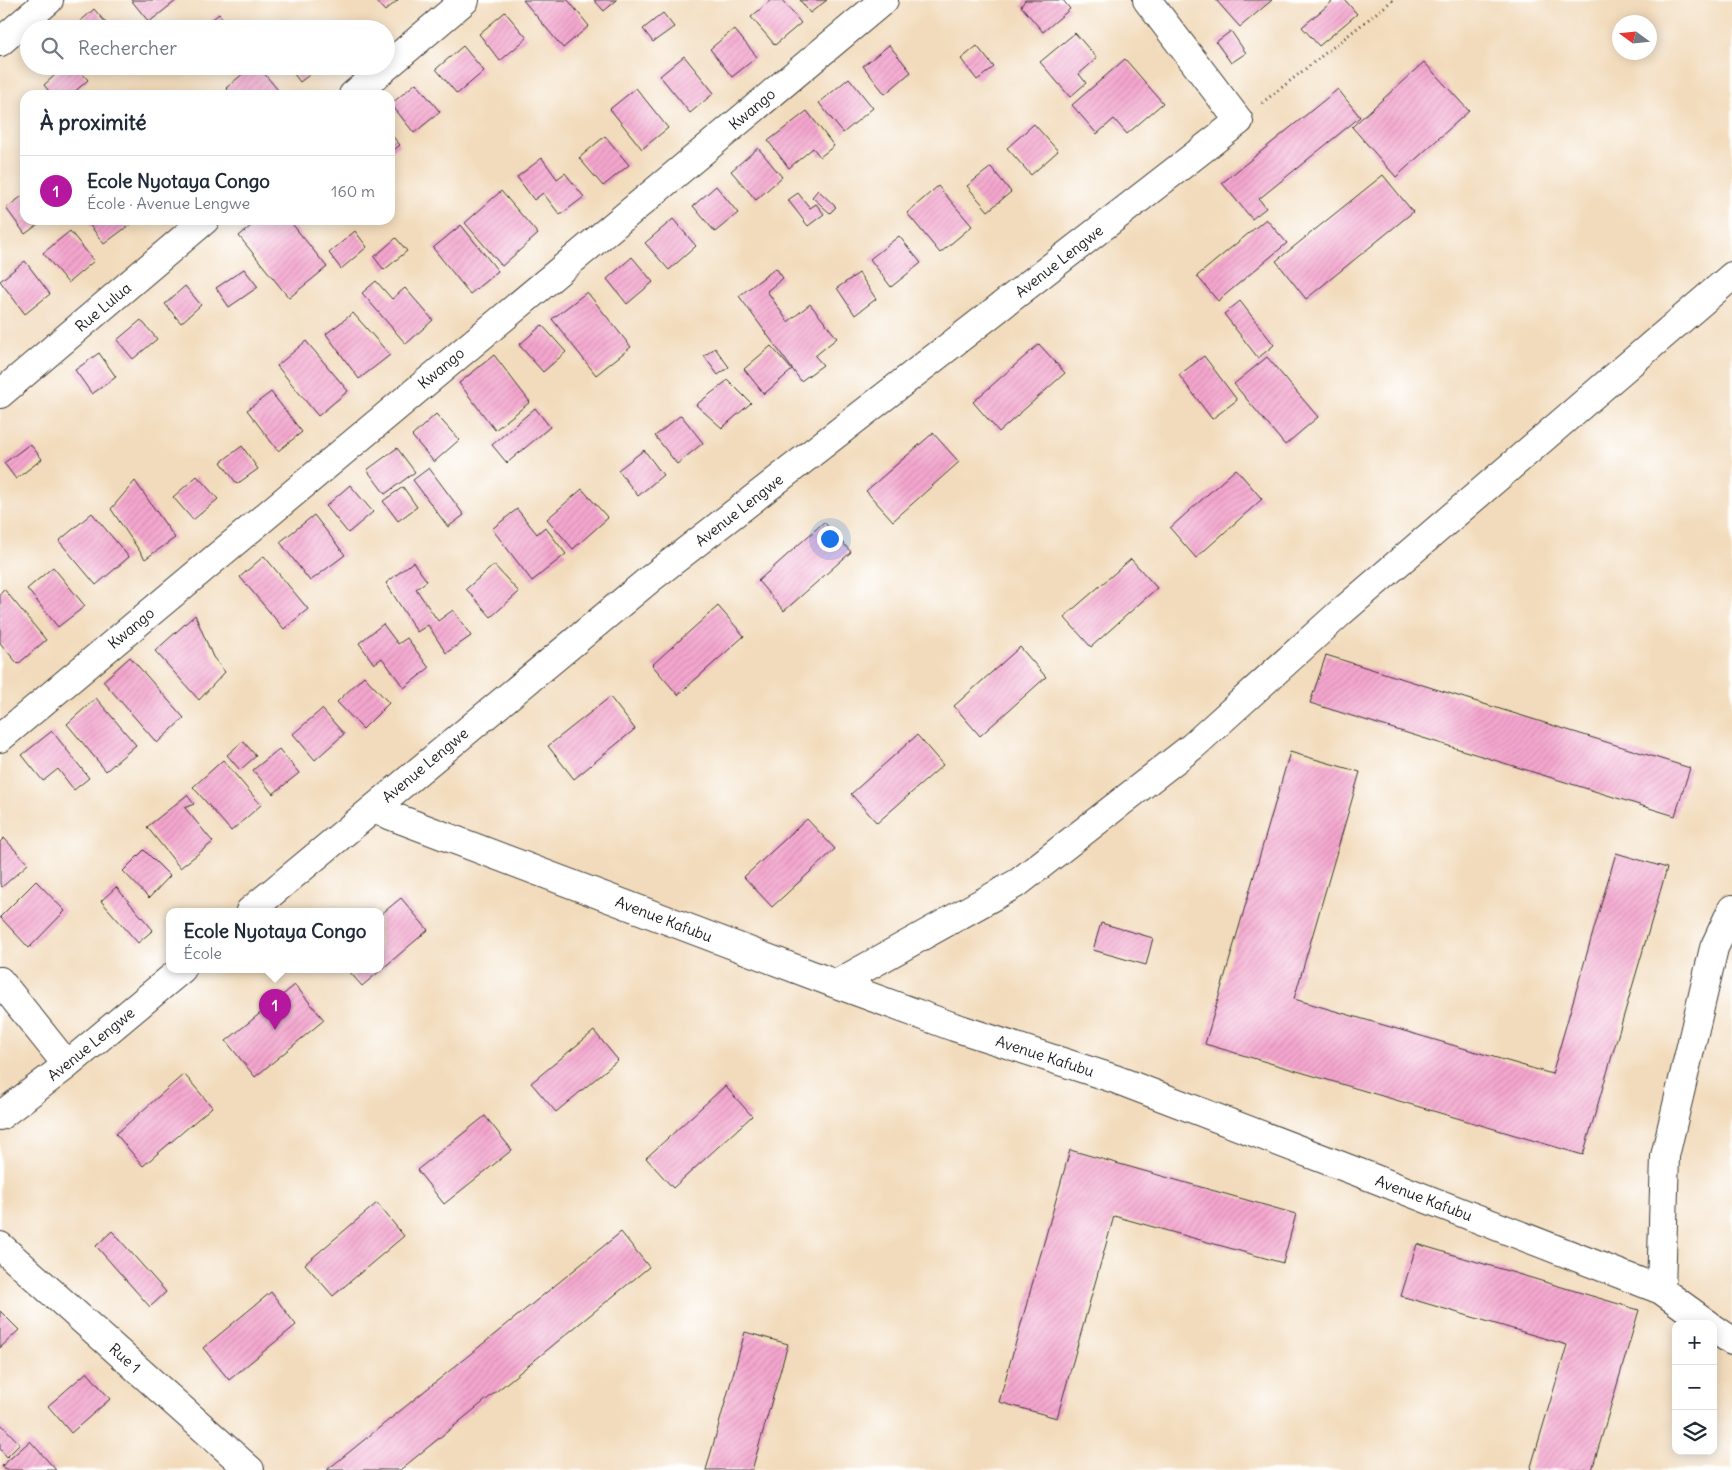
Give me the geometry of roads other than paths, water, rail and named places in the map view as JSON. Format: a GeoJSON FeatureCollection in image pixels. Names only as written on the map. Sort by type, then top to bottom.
{"type":"FeatureCollection","features":[{"type":"Feature","properties":{"kind":"street"},"geometry":{"type":"LineString","coordinates":[[26,20],[49,0]]}},
{"type":"Feature","properties":{"kind":"street"},"geometry":{"type":"LineString","coordinates":[[395,59],[465,0]]}},
{"type":"Feature","properties":{"kind":"street","name":"Kwango"},"geometry":{"type":"LineString","coordinates":[[0,738],[884,0]]}},
{"type":"Feature","properties":{"kind":"street","name":"Avenue Lengwe"},"geometry":{"type":"LineString","coordinates":[[254,908],[650,579],[1239,121],[1147,0]]}},
{"type":"Feature","properties":{"kind":"street"},"geometry":{"type":"LineString","coordinates":[[0,42],[20,25]]}},
{"type":"Feature","properties":{"kind":"street"},"geometry":{"type":"LineString","coordinates":[[359,90],[377,75]]}},
{"type":"Feature","properties":{"kind":"street","name":"Rue Lulua"},"geometry":{"type":"LineString","coordinates":[[0,394],[199,225]]}},
{"type":"Feature","properties":{"kind":"street"},"geometry":{"type":"LineString","coordinates":[[836,984],[1019,882],[1186,752],[1362,594],[1732,276]]}},
{"type":"Feature","properties":{"kind":"street","name":"Avenue Kafubu"},"geometry":{"type":"LineString","coordinates":[[373,809],[954,1027],[1115,1079],[1661,1290],[1702,1320]]}},
{"type":"Feature","properties":{"kind":"street"},"geometry":{"type":"LineString","coordinates":[[1661,1290],[1665,1156],[1714,948],[1732,909]]}},
{"type":"Feature","properties":{"kind":"street","name":"Avenue Lengwe"},"geometry":{"type":"LineString","coordinates":[[0,1116],[67,1065],[177,973]]}},
{"type":"Feature","properties":{"kind":"street"},"geometry":{"type":"LineString","coordinates":[[0,981],[67,1065]]}},
{"type":"Feature","properties":{"kind":"street","name":"Rue 1"},"geometry":{"type":"LineString","coordinates":[[0,1246],[250,1470]]}},
{"type":"Feature","properties":{"kind":"street"},"geometry":{"type":"LineString","coordinates":[[1717,1331],[1732,1341]]}},
{"type":"Feature","properties":{"kind":"place","name":"Ecole Nyotaya Congo"},"geometry":{"type":"Point","coordinates":[275,1030]}}]}
